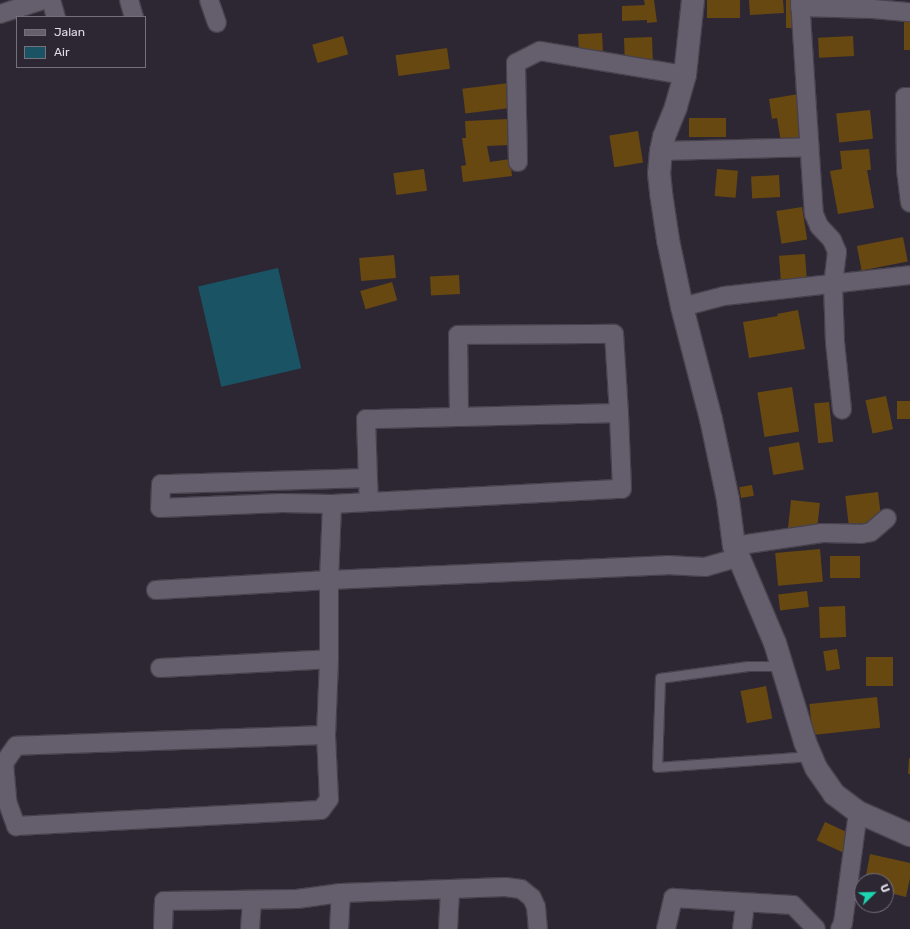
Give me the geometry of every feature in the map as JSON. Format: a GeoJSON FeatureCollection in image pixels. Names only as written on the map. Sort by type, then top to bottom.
{"type":"FeatureCollection","features":[{"type":"Feature","properties":{"kind":"street"},"geometry":{"type":"LineString","coordinates":[[0,14],[43,0]]}},
{"type":"Feature","properties":{"kind":"street"},"geometry":{"type":"LineString","coordinates":[[51,0],[56,16]]}},
{"type":"Feature","properties":{"kind":"street"},"geometry":{"type":"LineString","coordinates":[[129,0],[134,16]]}},
{"type":"Feature","properties":{"kind":"street"},"geometry":{"type":"LineString","coordinates":[[209,0],[216,23]]}},
{"type":"Feature","properties":{"kind":"street"},"geometry":{"type":"LineString","coordinates":[[693,0],[685,76],[676,107],[664,137],[661,152],[660,173],[662,200],[668,240],[682,307],[711,419],[728,500],[736,552],[775,642],[805,742],[816,768],[834,794],[858,812],[910,835]]}},
{"type":"Feature","properties":{"kind":"street"},"geometry":{"type":"LineString","coordinates":[[842,410],[835,342],[833,285],[837,252],[832,240],[819,226],[814,214],[800,4],[910,12]]}},
{"type":"Feature","properties":{"kind":"street"},"geometry":{"type":"LineString","coordinates":[[518,162],[516,63],[540,52],[685,76]]}},
{"type":"Feature","properties":{"kind":"street"},"geometry":{"type":"LineString","coordinates":[[910,98],[905,97],[906,170],[910,203]]}},
{"type":"Feature","properties":{"kind":"street"},"geometry":{"type":"LineString","coordinates":[[661,152],[809,147]]}},
{"type":"Feature","properties":{"kind":"street"},"geometry":{"type":"LineString","coordinates":[[682,307],[724,296],[833,285],[910,275]]}},
{"type":"Feature","properties":{"kind":"street"},"geometry":{"type":"LineString","coordinates":[[368,478],[161,484],[160,508],[282,503],[332,504],[622,489],[614,334],[458,336],[459,416]]}},
{"type":"Feature","properties":{"kind":"street"},"geometry":{"type":"LineString","coordinates":[[369,501],[366,419],[619,413]]}},
{"type":"Feature","properties":{"kind":"street"},"geometry":{"type":"LineString","coordinates":[[326,735],[16,746],[4,763],[7,801],[16,826],[321,810],[329,799],[326,735],[332,504]]}},
{"type":"Feature","properties":{"kind":"street"},"geometry":{"type":"LineString","coordinates":[[156,590],[329,580],[667,565],[705,567],[736,552],[822,533],[861,534],[871,532],[887,518]]}},
{"type":"Feature","properties":{"kind":"street"},"geometry":{"type":"LineString","coordinates":[[160,668],[329,659]]}},
{"type":"Feature","properties":{"kind":"street"},"geometry":{"type":"LineString","coordinates":[[840,929],[844,923],[858,812]]}},
{"type":"Feature","properties":{"kind":"street"},"geometry":{"type":"LineString","coordinates":[[163,929],[164,901],[297,899],[341,893],[505,887],[521,889],[532,898],[536,907],[538,929]]}},
{"type":"Feature","properties":{"kind":"street"},"geometry":{"type":"LineString","coordinates":[[448,929],[450,890]]}},
{"type":"Feature","properties":{"kind":"street"},"geometry":{"type":"LineString","coordinates":[[339,929],[341,893]]}},
{"type":"Feature","properties":{"kind":"street"},"geometry":{"type":"LineString","coordinates":[[666,929],[672,898],[793,905],[816,929]]}},
{"type":"Feature","properties":{"kind":"street"},"geometry":{"type":"LineString","coordinates":[[250,929],[252,900]]}},
{"type":"Feature","properties":{"kind":"street"},"geometry":{"type":"LineString","coordinates":[[742,929],[745,903]]}},
{"type":"Feature","properties":{"kind":"lane"},"geometry":{"type":"LineString","coordinates":[[782,666],[748,666],[660,678],[657,767],[811,756]]}},
{"type":"Feature","properties":{"kind":"water"},"geometry":{"type":"Polygon","coordinates":[[[278,268],[301,368],[221,387],[198,286],[278,268]]]}},
{"type":"Feature","properties":{"kind":"building"},"geometry":{"type":"Polygon","coordinates":[[[644,0],[654,0],[657,22],[647,23],[647,20],[622,21],[622,6],[645,5],[644,0]]]}},
{"type":"Feature","properties":{"kind":"building"},"geometry":{"type":"Polygon","coordinates":[[[707,0],[740,0],[740,18],[707,18],[707,0]]]}},
{"type":"Feature","properties":{"kind":"building"},"geometry":{"type":"Polygon","coordinates":[[[749,0],[783,0],[784,13],[750,15],[749,0]]]}},
{"type":"Feature","properties":{"kind":"building"},"geometry":{"type":"Polygon","coordinates":[[[786,0],[798,0],[798,28],[786,28],[786,0]]]}},
{"type":"Feature","properties":{"kind":"building"},"geometry":{"type":"Polygon","coordinates":[[[904,18],[910,18],[910,50],[904,50],[904,18]]]}},
{"type":"Feature","properties":{"kind":"building"},"geometry":{"type":"Polygon","coordinates":[[[602,33],[603,53],[579,54],[578,34],[602,33]]]}},
{"type":"Feature","properties":{"kind":"building"},"geometry":{"type":"Polygon","coordinates":[[[343,36],[348,54],[317,63],[312,45],[343,36]]]}},
{"type":"Feature","properties":{"kind":"building"},"geometry":{"type":"Polygon","coordinates":[[[853,36],[854,56],[819,58],[818,38],[853,36]]]}},
{"type":"Feature","properties":{"kind":"building"},"geometry":{"type":"Polygon","coordinates":[[[652,37],[653,62],[625,63],[624,38],[652,37]]]}},
{"type":"Feature","properties":{"kind":"building"},"geometry":{"type":"Polygon","coordinates":[[[447,48],[450,69],[398,76],[396,55],[447,48]]]}},
{"type":"Feature","properties":{"kind":"building"},"geometry":{"type":"Polygon","coordinates":[[[509,83],[512,108],[465,114],[462,89],[509,83]]]}},
{"type":"Feature","properties":{"kind":"building"},"geometry":{"type":"Polygon","coordinates":[[[804,93],[806,143],[782,148],[777,118],[772,119],[769,99],[804,93]]]}},
{"type":"Feature","properties":{"kind":"building"},"geometry":{"type":"Polygon","coordinates":[[[870,110],[873,139],[839,142],[836,114],[870,110]]]}},
{"type":"Feature","properties":{"kind":"building"},"geometry":{"type":"Polygon","coordinates":[[[689,118],[726,118],[726,137],[689,137],[689,118]]]}},
{"type":"Feature","properties":{"kind":"building"},"geometry":{"type":"Polygon","coordinates":[[[509,119],[510,145],[487,146],[490,162],[510,159],[512,176],[463,182],[461,166],[466,165],[462,138],[466,138],[465,121],[509,119]]]}},
{"type":"Feature","properties":{"kind":"building"},"geometry":{"type":"Polygon","coordinates":[[[638,131],[643,163],[614,167],[609,136],[638,131]]]}},
{"type":"Feature","properties":{"kind":"building"},"geometry":{"type":"Polygon","coordinates":[[[869,149],[871,170],[867,170],[874,208],[838,214],[830,171],[842,169],[840,151],[869,149]]]}},
{"type":"Feature","properties":{"kind":"building"},"geometry":{"type":"Polygon","coordinates":[[[424,169],[427,191],[396,195],[393,173],[424,169]]]}},
{"type":"Feature","properties":{"kind":"building"},"geometry":{"type":"Polygon","coordinates":[[[717,169],[738,171],[736,198],[715,196],[717,169]]]}},
{"type":"Feature","properties":{"kind":"building"},"geometry":{"type":"Polygon","coordinates":[[[779,175],[780,197],[752,198],[751,176],[779,175]]]}},
{"type":"Feature","properties":{"kind":"building"},"geometry":{"type":"Polygon","coordinates":[[[802,207],[807,240],[781,244],[776,211],[802,207]]]}},
{"type":"Feature","properties":{"kind":"building"},"geometry":{"type":"Polygon","coordinates":[[[903,237],[908,262],[862,271],[857,246],[903,237]]]}},
{"type":"Feature","properties":{"kind":"building"},"geometry":{"type":"Polygon","coordinates":[[[805,254],[807,284],[781,286],[779,256],[805,254]]]}},
{"type":"Feature","properties":{"kind":"building"},"geometry":{"type":"Polygon","coordinates":[[[394,255],[396,278],[361,281],[359,258],[394,255]]]}},
{"type":"Feature","properties":{"kind":"building"},"geometry":{"type":"Polygon","coordinates":[[[459,275],[460,294],[431,295],[430,277],[459,275]]]}},
{"type":"Feature","properties":{"kind":"building"},"geometry":{"type":"Polygon","coordinates":[[[392,282],[397,300],[366,309],[360,291],[392,282]]]}},
{"type":"Feature","properties":{"kind":"building"},"geometry":{"type":"Polygon","coordinates":[[[798,310],[805,349],[749,358],[743,322],[778,316],[777,314],[798,310]]]}},
{"type":"Feature","properties":{"kind":"building"},"geometry":{"type":"Polygon","coordinates":[[[792,387],[799,431],[764,437],[757,392],[792,387]]]}},
{"type":"Feature","properties":{"kind":"building"},"geometry":{"type":"Polygon","coordinates":[[[886,396],[893,429],[873,434],[865,400],[886,396]]]}},
{"type":"Feature","properties":{"kind":"building"},"geometry":{"type":"Polygon","coordinates":[[[897,401],[910,401],[910,419],[897,419],[897,401]]]}},
{"type":"Feature","properties":{"kind":"building"},"geometry":{"type":"Polygon","coordinates":[[[829,402],[833,442],[818,443],[814,404],[829,402]]]}},
{"type":"Feature","properties":{"kind":"building"},"geometry":{"type":"Polygon","coordinates":[[[799,442],[804,470],[773,475],[768,447],[799,442]]]}},
{"type":"Feature","properties":{"kind":"building"},"geometry":{"type":"Polygon","coordinates":[[[752,485],[754,496],[741,498],[739,487],[752,485]]]}},
{"type":"Feature","properties":{"kind":"building"},"geometry":{"type":"Polygon","coordinates":[[[878,492],[882,523],[849,527],[845,496],[878,492]]]}},
{"type":"Feature","properties":{"kind":"building"},"geometry":{"type":"Polygon","coordinates":[[[791,500],[820,503],[817,533],[788,530],[791,500]]]}},
{"type":"Feature","properties":{"kind":"building"},"geometry":{"type":"Polygon","coordinates":[[[820,549],[823,582],[778,586],[775,553],[820,549]]]}},
{"type":"Feature","properties":{"kind":"building"},"geometry":{"type":"Polygon","coordinates":[[[830,556],[860,556],[860,578],[830,578],[830,556]]]}},
{"type":"Feature","properties":{"kind":"building"},"geometry":{"type":"Polygon","coordinates":[[[807,591],[809,607],[780,610],[778,595],[807,591]]]}},
{"type":"Feature","properties":{"kind":"building"},"geometry":{"type":"Polygon","coordinates":[[[845,606],[846,637],[820,638],[819,607],[845,606]]]}},
{"type":"Feature","properties":{"kind":"building"},"geometry":{"type":"Polygon","coordinates":[[[837,649],[840,669],[826,671],[823,651],[837,649]]]}},
{"type":"Feature","properties":{"kind":"building"},"geometry":{"type":"Polygon","coordinates":[[[866,657],[893,657],[893,686],[866,686],[866,657]]]}},
{"type":"Feature","properties":{"kind":"building"},"geometry":{"type":"Polygon","coordinates":[[[766,686],[772,718],[747,723],[740,691],[766,686]]]}},
{"type":"Feature","properties":{"kind":"building"},"geometry":{"type":"Polygon","coordinates":[[[877,697],[880,728],[813,735],[809,704],[877,697]]]}},
{"type":"Feature","properties":{"kind":"building"},"geometry":{"type":"Polygon","coordinates":[[[909,758],[910,774],[908,774],[909,758]]]}},
{"type":"Feature","properties":{"kind":"building"},"geometry":{"type":"Polygon","coordinates":[[[825,822],[853,835],[845,853],[817,840],[825,822]]]}},
{"type":"Feature","properties":{"kind":"building"},"geometry":{"type":"Polygon","coordinates":[[[870,854],[910,863],[910,878],[906,897],[894,894],[894,873],[866,873],[870,854]]]}}]}
